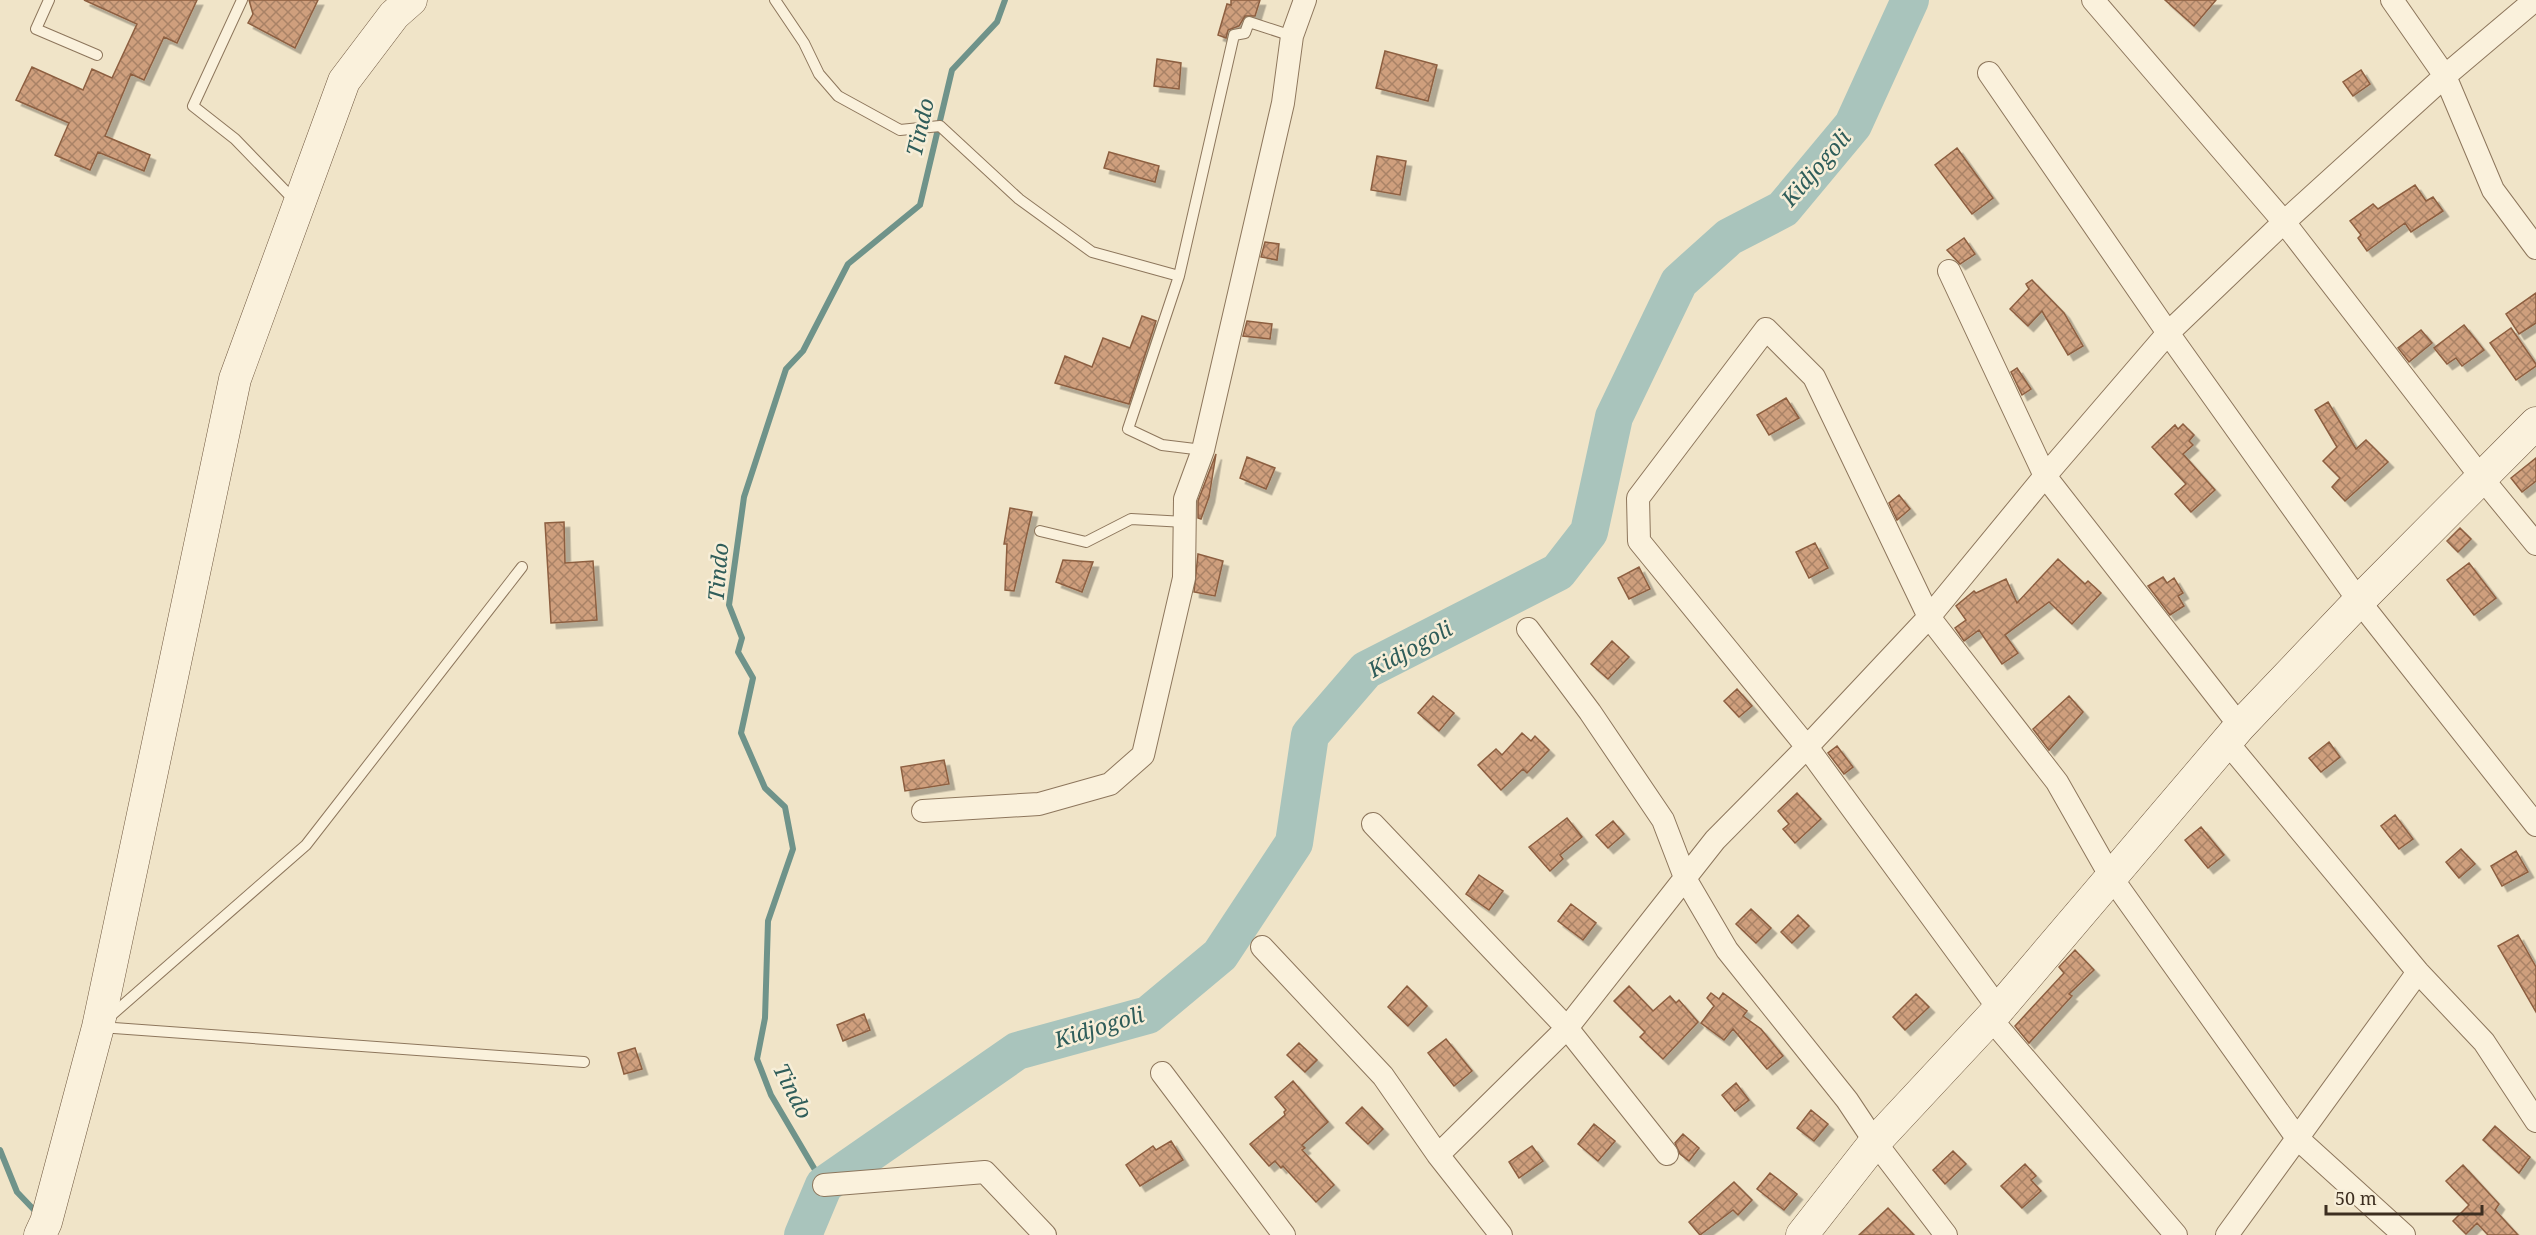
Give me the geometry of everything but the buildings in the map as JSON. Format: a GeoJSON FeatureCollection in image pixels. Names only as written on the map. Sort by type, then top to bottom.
{"type":"FeatureCollection","features":[{"type":"Feature","properties":{"kind":"street"},"geometry":{"type":"LineString","coordinates":[[923,811],[1039,804],[1110,784],[1143,755],[1184,578],[1185,499],[1203,450],[1283,104],[1292,36],[1305,0]]}},
{"type":"Feature","properties":{"kind":"street"},"geometry":{"type":"LineString","coordinates":[[2093,0],[2284,222],[2481,477],[2536,544]]}},
{"type":"Feature","properties":{"kind":"street"},"geometry":{"type":"LineString","coordinates":[[2392,0],[2445,76],[2493,190],[2536,248]]}},
{"type":"Feature","properties":{"kind":"street"},"geometry":{"type":"LineString","coordinates":[[1438,1155],[1568,1028],[1715,840],[1808,747],[1929,617],[2045,476],[2168,333],[2284,222],[2445,76],[2535,0]]}},
{"type":"Feature","properties":{"kind":"street"},"geometry":{"type":"LineString","coordinates":[[40,1235],[46,1222],[98,1027],[235,379],[344,81],[401,5]]}},
{"type":"Feature","properties":{"kind":"street"},"geometry":{"type":"LineString","coordinates":[[1989,73],[2168,333],[2359,601],[2536,825]]}},
{"type":"Feature","properties":{"kind":"street"},"geometry":{"type":"LineString","coordinates":[[1949,271],[2045,476],[2233,733],[2418,972],[2484,1042],[2536,1121]]}},
{"type":"Feature","properties":{"kind":"street"},"geometry":{"type":"LineString","coordinates":[[2176,1235],[1994,1014],[1808,747],[1639,541],[1638,498],[1766,329],[1814,377],[1929,617],[2056,782],[2112,877],[2297,1138],[2404,1235]]}},
{"type":"Feature","properties":{"kind":"street"},"geometry":{"type":"LineString","coordinates":[[1802,1235],[1875,1142],[1994,1014],[2233,733],[2359,601],[2536,423]]}},
{"type":"Feature","properties":{"kind":"street"},"geometry":{"type":"LineString","coordinates":[[1528,629],[1590,712],[1663,820],[1686,880],[1727,950],[1847,1100],[1875,1142],[1946,1235]]}},
{"type":"Feature","properties":{"kind":"street"},"geometry":{"type":"LineString","coordinates":[[1373,824],[1568,1028],[1667,1154]]}},
{"type":"Feature","properties":{"kind":"street"},"geometry":{"type":"LineString","coordinates":[[1262,947],[1383,1076],[1438,1155],[1501,1235]]}},
{"type":"Feature","properties":{"kind":"street"},"geometry":{"type":"LineString","coordinates":[[2227,1235],[2418,972]]}},
{"type":"Feature","properties":{"kind":"street"},"geometry":{"type":"LineString","coordinates":[[1162,1072],[1284,1235]]}},
{"type":"Feature","properties":{"kind":"street"},"geometry":{"type":"LineString","coordinates":[[824,1185],[985,1172],[1045,1235]]}},
{"type":"Feature","properties":{"kind":"lane"},"geometry":{"type":"LineString","coordinates":[[49,0],[36,29],[97,55]]}},
{"type":"Feature","properties":{"kind":"lane"},"geometry":{"type":"LineString","coordinates":[[242,0],[193,106],[235,139],[298,204]]}},
{"type":"Feature","properties":{"kind":"lane"},"geometry":{"type":"LineString","coordinates":[[775,0],[804,43],[819,74],[838,96],[900,130],[940,126],[1019,199],[1092,252],[1179,276]]}},
{"type":"Feature","properties":{"kind":"lane"},"geometry":{"type":"LineString","coordinates":[[1203,450],[1162,445],[1128,429],[1179,276],[1234,35],[1245,33],[1249,22],[1292,36]]}},
{"type":"Feature","properties":{"kind":"lane"},"geometry":{"type":"LineString","coordinates":[[1040,531],[1086,542],[1131,519],[1185,522]]}},
{"type":"Feature","properties":{"kind":"lane"},"geometry":{"type":"LineString","coordinates":[[98,1027],[306,845],[522,567]]}},
{"type":"Feature","properties":{"kind":"lane"},"geometry":{"type":"LineString","coordinates":[[98,1027],[584,1062]]}},
{"type":"Feature","properties":{"kind":"waterway","name":"Tindo"},"geometry":{"type":"LineString","coordinates":[[821,1180],[771,1095],[757,1059],[765,1018],[768,921],[793,849],[785,807],[765,788],[741,733],[753,678],[738,652],[742,638],[729,605],[744,497],[786,369],[803,351],[848,264],[920,205],[952,70],[997,22],[1005,0]]}},
{"type":"Feature","properties":{"kind":"waterway","name":"Kidjogoli"},"geometry":{"type":"LineString","coordinates":[[803,1235],[824,1185],[1017,1051],[1148,1015],[1220,955],[1294,843],[1310,735],[1366,670],[1558,572],[1589,532],[1614,417],[1679,282],[1729,237],[1783,209],[1853,125],[1910,0]]}},
{"type":"Feature","properties":{"kind":"waterway"},"geometry":{"type":"LineString","coordinates":[[0,1150],[17,1192],[37,1213]]}}]}
